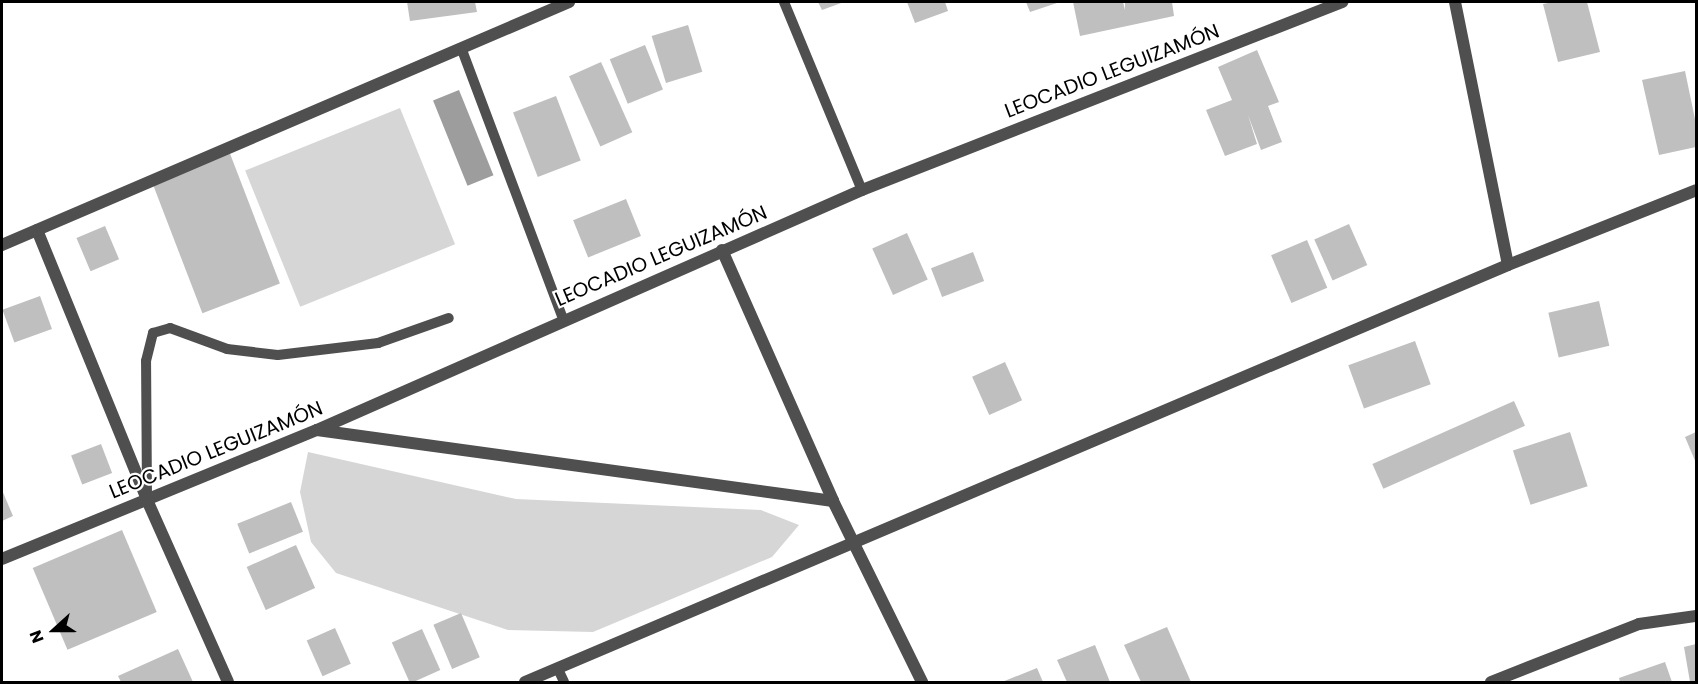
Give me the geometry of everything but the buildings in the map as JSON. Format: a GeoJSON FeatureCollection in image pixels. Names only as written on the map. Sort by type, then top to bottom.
{"type":"FeatureCollection","features":[{"type":"Feature","properties":{"kind":"street"},"geometry":{"type":"LineString","coordinates":[[2,245],[462,50],[569,2]]}},
{"type":"Feature","properties":{"kind":"street","name":"LEOCADIO LEGUIZAMÓN"},"geometry":{"type":"LineString","coordinates":[[2,560],[317,430],[862,190],[1342,2]]}},
{"type":"Feature","properties":{"kind":"street"},"geometry":{"type":"LineString","coordinates":[[1455,2],[1508,265]]}},
{"type":"Feature","properties":{"kind":"street"},"geometry":{"type":"LineString","coordinates":[[525,682],[854,545],[1508,265],[1696,190]]}},
{"type":"Feature","properties":{"kind":"street"},"geometry":{"type":"LineString","coordinates":[[37,230],[147,500],[228,682]]}},
{"type":"Feature","properties":{"kind":"street"},"geometry":{"type":"LineString","coordinates":[[722,250],[833,501],[922,682]]}},
{"type":"Feature","properties":{"kind":"street"},"geometry":{"type":"LineString","coordinates":[[317,430],[833,501]]}},
{"type":"Feature","properties":{"kind":"street"},"geometry":{"type":"LineString","coordinates":[[1491,682],[1639,624],[1696,616]]}},
{"type":"Feature","properties":{"kind":"lane"},"geometry":{"type":"LineString","coordinates":[[784,2],[862,190]]}},
{"type":"Feature","properties":{"kind":"lane"},"geometry":{"type":"LineString","coordinates":[[462,50],[563,320]]}},
{"type":"Feature","properties":{"kind":"lane"},"geometry":{"type":"LineString","coordinates":[[147,500],[146,362],[153,333],[170,328],[227,349],[278,355],[378,343],[449,318]]}},
{"type":"Feature","properties":{"kind":"lane"},"geometry":{"type":"LineString","coordinates":[[558,669],[564,682]]}},
{"type":"Feature","properties":{"kind":"shaded area"},"geometry":{"type":"Polygon","coordinates":[[[459,90],[493,175],[468,186],[433,100],[459,90]]]}},
{"type":"Feature","properties":{"kind":"shaded area"},"geometry":{"type":"Polygon","coordinates":[[[400,108],[455,244],[300,307],[245,171],[400,108]]]}},
{"type":"Feature","properties":{"kind":"shaded area"},"geometry":{"type":"Polygon","coordinates":[[[308,452],[516,499],[761,510],[799,525],[772,557],[593,632],[508,630],[336,573],[311,542],[300,492],[308,452]]]}}]}
